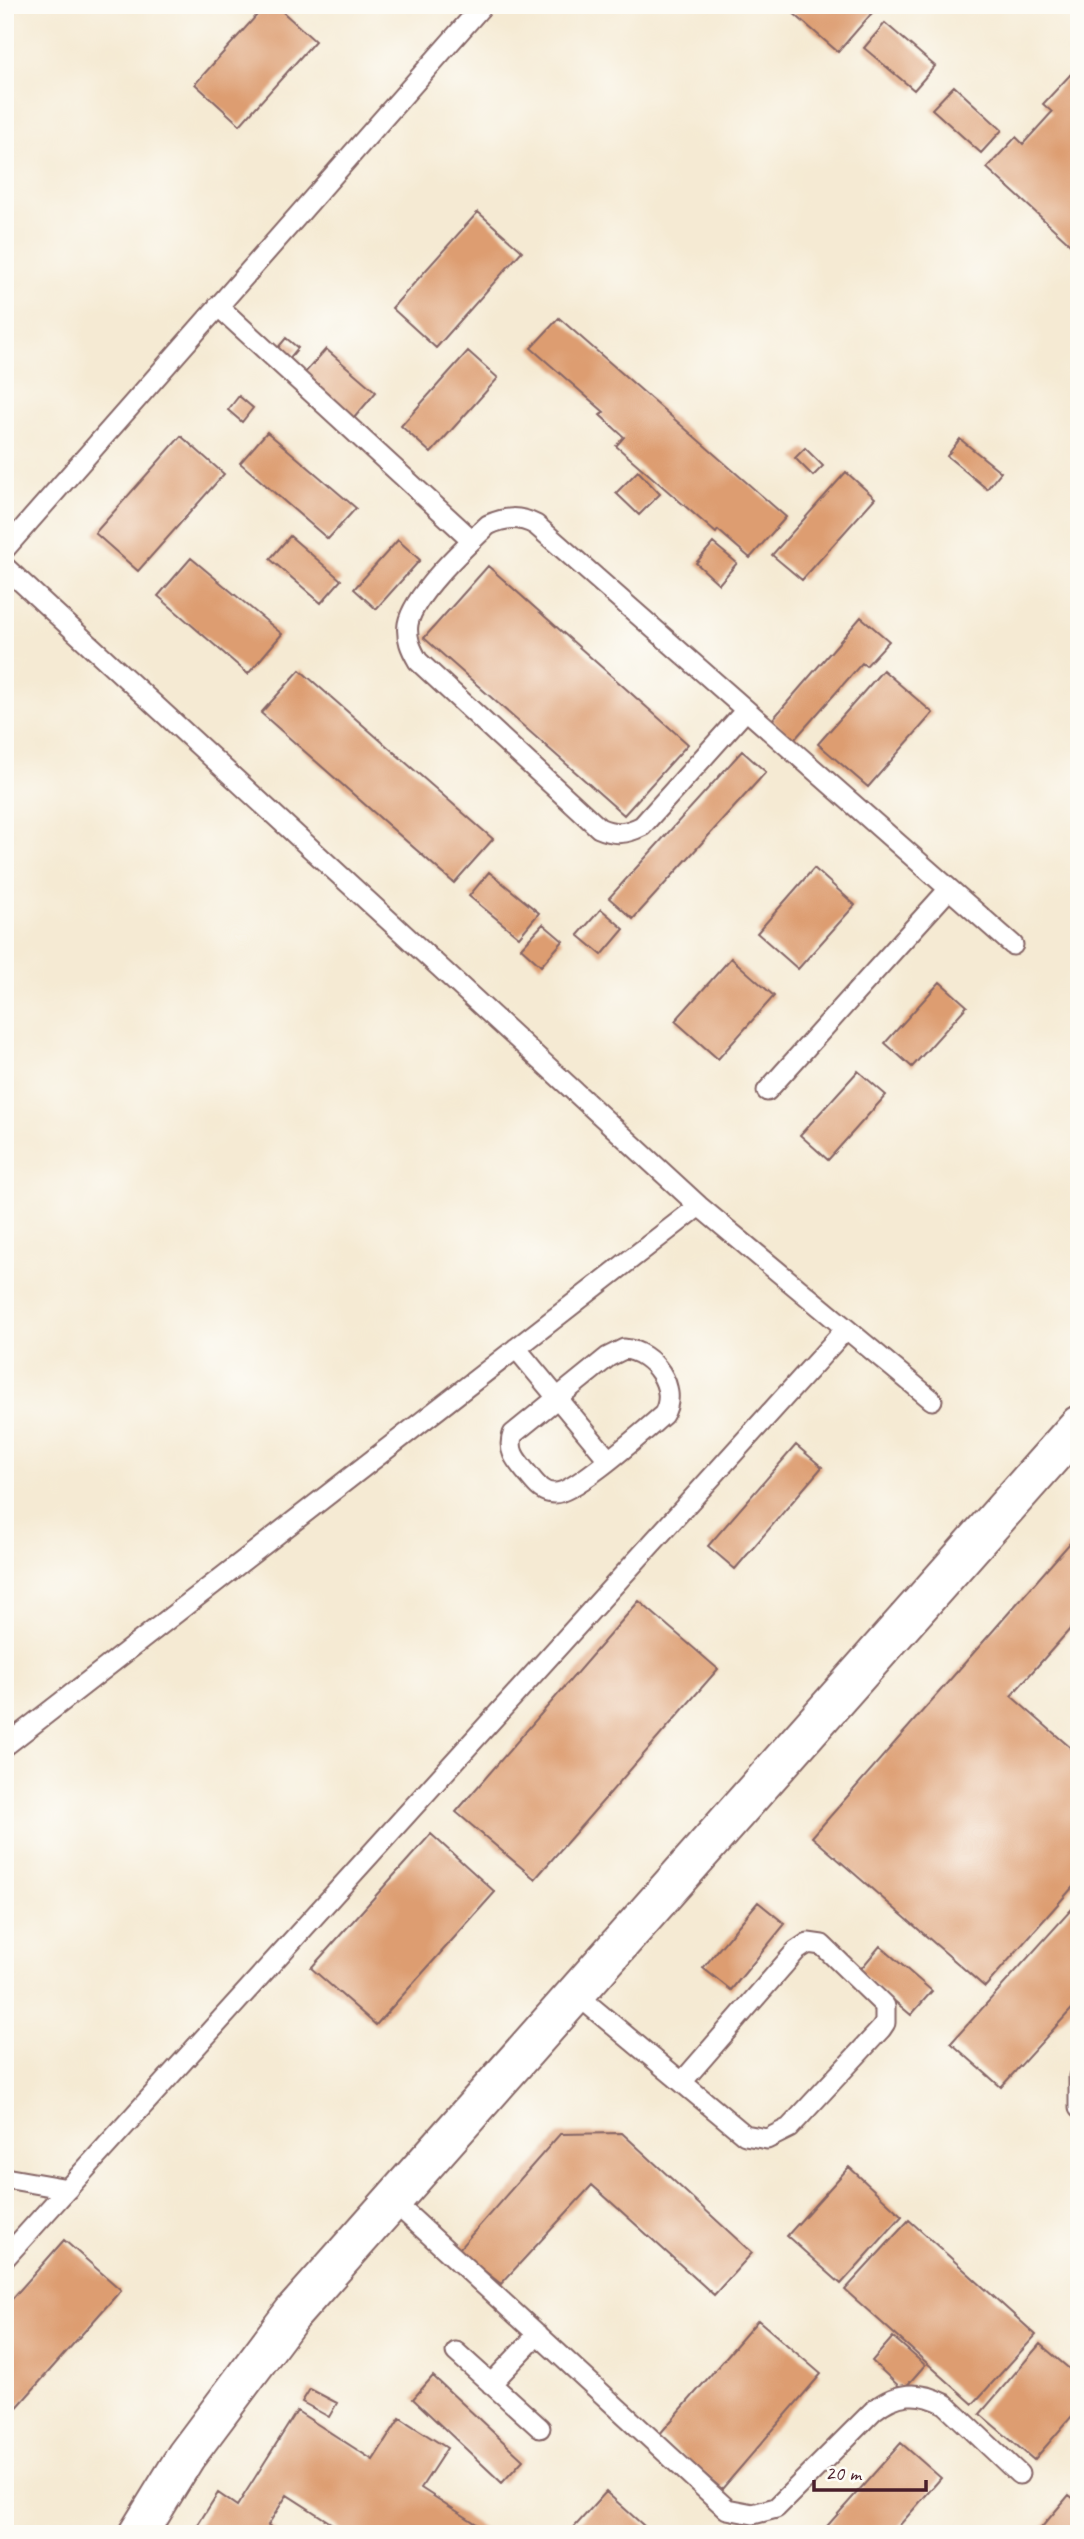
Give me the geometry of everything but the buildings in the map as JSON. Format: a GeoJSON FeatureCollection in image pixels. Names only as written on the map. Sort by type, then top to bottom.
{"type":"FeatureCollection","features":[{"type":"Feature","properties":{"kind":"street"},"geometry":{"type":"LineString","coordinates":[[138,2534],[186,2456],[237,2384],[293,2313],[1079,1425]]}},
{"type":"Feature","properties":{"kind":"lane"},"geometry":{"type":"LineString","coordinates":[[5,549],[483,5]]}},
{"type":"Feature","properties":{"kind":"lane"},"geometry":{"type":"LineString","coordinates":[[218,306],[472,540]]}},
{"type":"Feature","properties":{"kind":"lane"},"geometry":{"type":"LineString","coordinates":[[747,710],[642,826],[620,834],[599,828],[418,661],[407,633],[413,608],[488,525],[502,519],[516,518],[536,525],[747,710],[1013,945]]}},
{"type":"Feature","properties":{"kind":"lane"},"geometry":{"type":"LineString","coordinates":[[5,567],[699,1206],[932,1401]]}},
{"type":"Feature","properties":{"kind":"lane"},"geometry":{"type":"LineString","coordinates":[[767,1091],[950,889]]}},
{"type":"Feature","properties":{"kind":"lane"},"geometry":{"type":"LineString","coordinates":[[5,1745],[699,1206]]}},
{"type":"Feature","properties":{"kind":"lane"},"geometry":{"type":"LineString","coordinates":[[5,2258],[845,1330]]}},
{"type":"Feature","properties":{"kind":"lane"},"geometry":{"type":"LineString","coordinates":[[516,1348],[608,1459]]}},
{"type":"Feature","properties":{"kind":"lane"},"geometry":{"type":"LineString","coordinates":[[634,1350],[646,1357],[667,1383],[669,1406],[663,1415],[608,1459],[566,1491],[555,1494],[537,1486],[515,1458],[510,1442],[520,1428],[557,1398],[615,1352],[634,1350]]}},
{"type":"Feature","properties":{"kind":"lane"},"geometry":{"type":"LineString","coordinates":[[576,1994],[745,2135],[767,2139],[778,2136],[881,2029],[885,2022],[885,2006],[822,1945],[808,1943],[796,1951],[682,2082]]}},
{"type":"Feature","properties":{"kind":"lane"},"geometry":{"type":"LineString","coordinates":[[1079,2077],[1079,2108]]}},
{"type":"Feature","properties":{"kind":"lane"},"geometry":{"type":"LineString","coordinates":[[5,2178],[68,2189]]}},
{"type":"Feature","properties":{"kind":"lane"},"geometry":{"type":"LineString","coordinates":[[393,2201],[727,2509],[740,2513],[765,2512],[786,2501],[873,2411],[899,2396],[922,2395],[945,2404],[1019,2474]]}},
{"type":"Feature","properties":{"kind":"lane"},"geometry":{"type":"LineString","coordinates":[[491,2384],[538,2334]]}},
{"type":"Feature","properties":{"kind":"lane"},"geometry":{"type":"LineString","coordinates":[[456,2353],[540,2428]]}}]}
